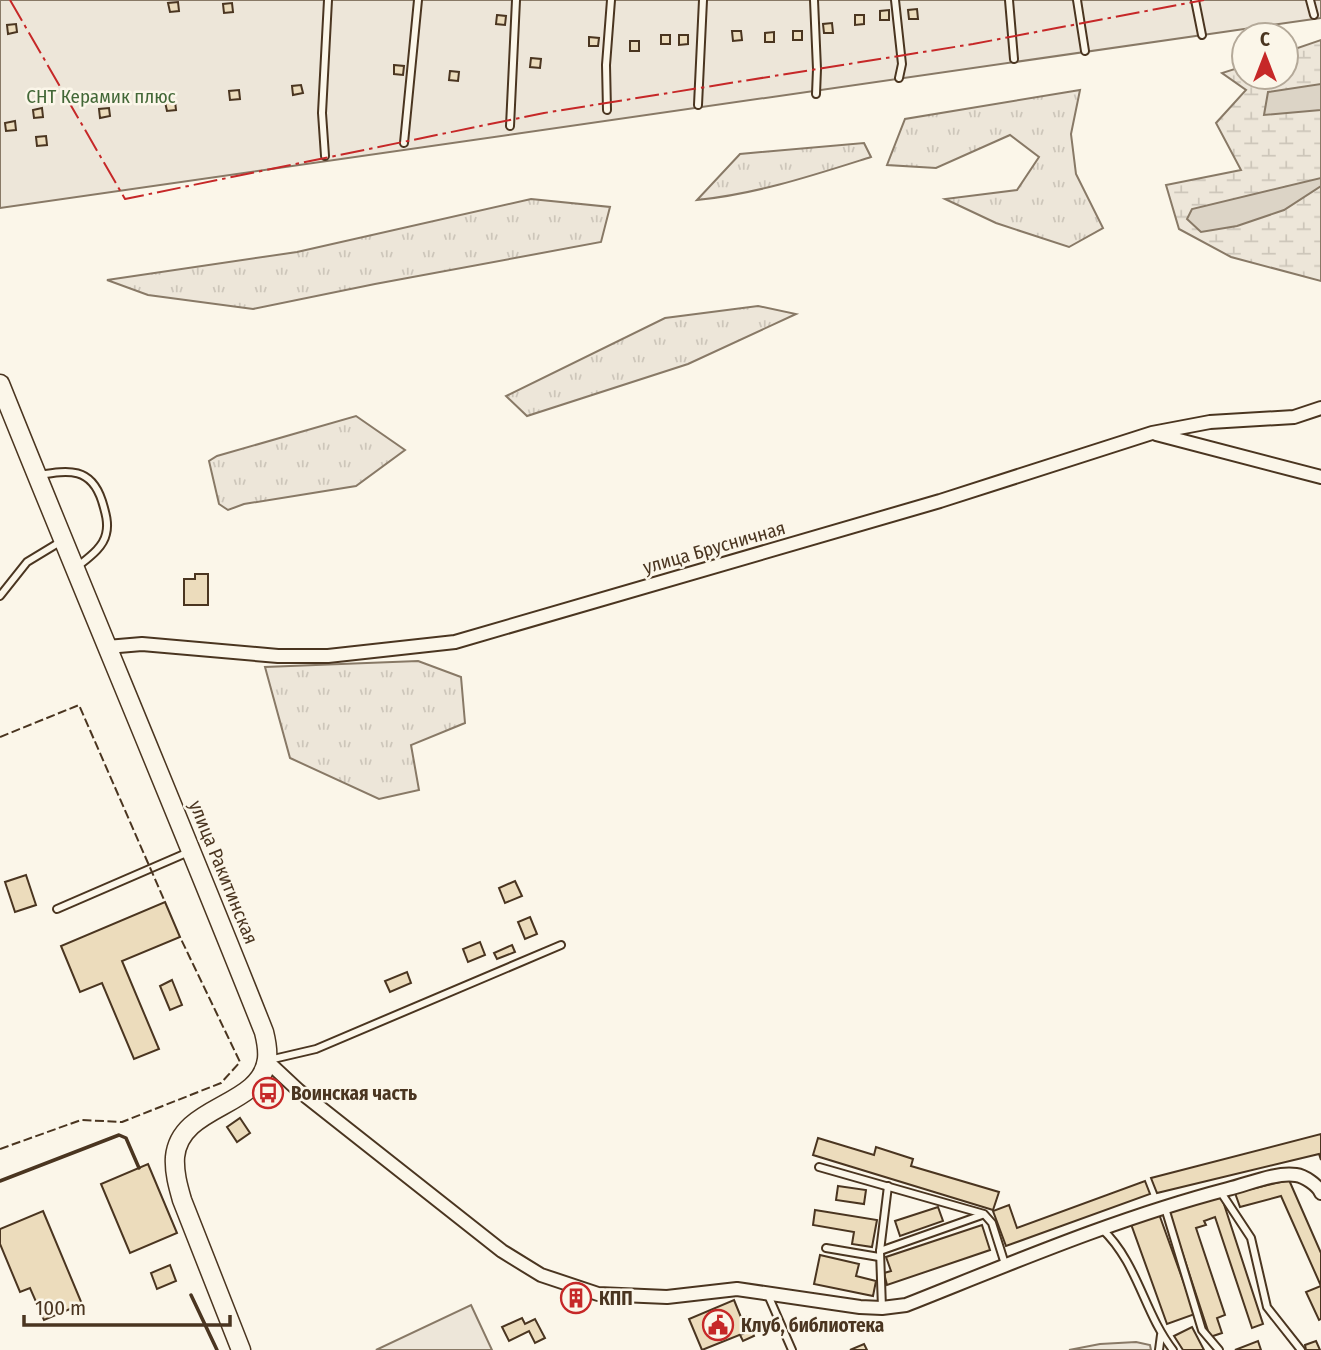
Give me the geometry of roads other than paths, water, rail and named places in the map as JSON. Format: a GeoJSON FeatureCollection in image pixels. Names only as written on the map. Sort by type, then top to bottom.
{"type":"FeatureCollection","features":[{"type":"Feature","properties":{"kind":"street","name":"улица Ракитинская"},"geometry":{"type":"LineString","coordinates":[[0,384],[264,1032],[267,1061]]}},
{"type":"Feature","properties":{"kind":"street","name":"улица Брусничная"},"geometry":{"type":"LineString","coordinates":[[107,647],[142,644],[278,656],[328,656],[455,642],[940,501],[1152,433],[1210,422],[1294,417],[1321,408]]}},
{"type":"Feature","properties":{"kind":"street"},"geometry":{"type":"LineString","coordinates":[[1152,433],[1321,477]]}},
{"type":"Feature","properties":{"kind":"street"},"geometry":{"type":"LineString","coordinates":[[241,1350],[182,1200],[176,1176],[175,1156],[187,1129],[251,1087],[267,1061],[298,1090],[502,1251],[541,1275],[598,1294],[667,1297],[737,1289],[860,1307],[906,1305],[1100,1228],[1220,1191],[1283,1175],[1299,1175],[1319,1188],[1321,1193]]}},
{"type":"Feature","properties":{"kind":"lane"},"geometry":{"type":"LineString","coordinates":[[326,156],[321,113],[328,0]]}},
{"type":"Feature","properties":{"kind":"lane"},"geometry":{"type":"LineString","coordinates":[[404,144],[418,0]]}},
{"type":"Feature","properties":{"kind":"lane"},"geometry":{"type":"LineString","coordinates":[[510,125],[516,0]]}},
{"type":"Feature","properties":{"kind":"lane"},"geometry":{"type":"LineString","coordinates":[[607,110],[606,65],[611,0]]}},
{"type":"Feature","properties":{"kind":"lane"},"geometry":{"type":"LineString","coordinates":[[698,105],[704,0]]}},
{"type":"Feature","properties":{"kind":"lane"},"geometry":{"type":"LineString","coordinates":[[814,0],[816,94]]}},
{"type":"Feature","properties":{"kind":"lane"},"geometry":{"type":"LineString","coordinates":[[895,0],[902,64],[899,78]]}},
{"type":"Feature","properties":{"kind":"lane"},"geometry":{"type":"LineString","coordinates":[[1009,0],[1014,59]]}},
{"type":"Feature","properties":{"kind":"lane"},"geometry":{"type":"LineString","coordinates":[[1077,0],[1085,51]]}},
{"type":"Feature","properties":{"kind":"lane"},"geometry":{"type":"LineString","coordinates":[[1195,0],[1202,36]]}},
{"type":"Feature","properties":{"kind":"lane"},"geometry":{"type":"LineString","coordinates":[[1310,0],[1314,15]]}},
{"type":"Feature","properties":{"kind":"lane"},"geometry":{"type":"LineString","coordinates":[[37,475],[60,471],[76,472],[90,478],[98,490],[106,515],[106,534],[98,549],[75,569]]}},
{"type":"Feature","properties":{"kind":"lane"},"geometry":{"type":"LineString","coordinates":[[0,596],[27,562],[63,540]]}},
{"type":"Feature","properties":{"kind":"lane"},"geometry":{"type":"LineString","coordinates":[[57,909],[192,850]]}},
{"type":"Feature","properties":{"kind":"lane"},"geometry":{"type":"LineString","coordinates":[[267,1061],[316,1049],[561,945]]}},
{"type":"Feature","properties":{"kind":"lane"},"geometry":{"type":"LineString","coordinates":[[819,1167],[984,1214],[992,1223],[1005,1264]]}},
{"type":"Feature","properties":{"kind":"lane"},"geometry":{"type":"LineString","coordinates":[[882,1308],[880,1254],[888,1186]]}},
{"type":"Feature","properties":{"kind":"lane"},"geometry":{"type":"LineString","coordinates":[[1220,1191],[1251,1238],[1267,1307],[1301,1350]]}},
{"type":"Feature","properties":{"kind":"lane"},"geometry":{"type":"LineString","coordinates":[[1164,1207],[1202,1330],[1219,1350]]}},
{"type":"Feature","properties":{"kind":"lane"},"geometry":{"type":"LineString","coordinates":[[826,1248],[880,1254],[984,1214]]}},
{"type":"Feature","properties":{"kind":"lane"},"geometry":{"type":"LineString","coordinates":[[1100,1228],[1115,1242],[1130,1264],[1161,1335],[1173,1350]]}},
{"type":"Feature","properties":{"kind":"lane"},"geometry":{"type":"LineString","coordinates":[[767,1293],[792,1350]]}},
{"type":"Feature","properties":{"kind":"lane"},"geometry":{"type":"LineString","coordinates":[[1159,1350],[1161,1335]]}},
{"type":"Feature","properties":{"kind":"place","name":"Воинская часть"},"geometry":{"type":"Point","coordinates":[268,1093]}},
{"type":"Feature","properties":{"kind":"place","name":"КПП"},"geometry":{"type":"Point","coordinates":[576,1298]}},
{"type":"Feature","properties":{"kind":"place","name":"Клуб, библиотека"},"geometry":{"type":"Point","coordinates":[718,1325]}},
{"type":"Feature","properties":{"kind":"park label","name":"СНТ Керамик плюс"},"geometry":{"type":"Point","coordinates":[101,96]}}]}
